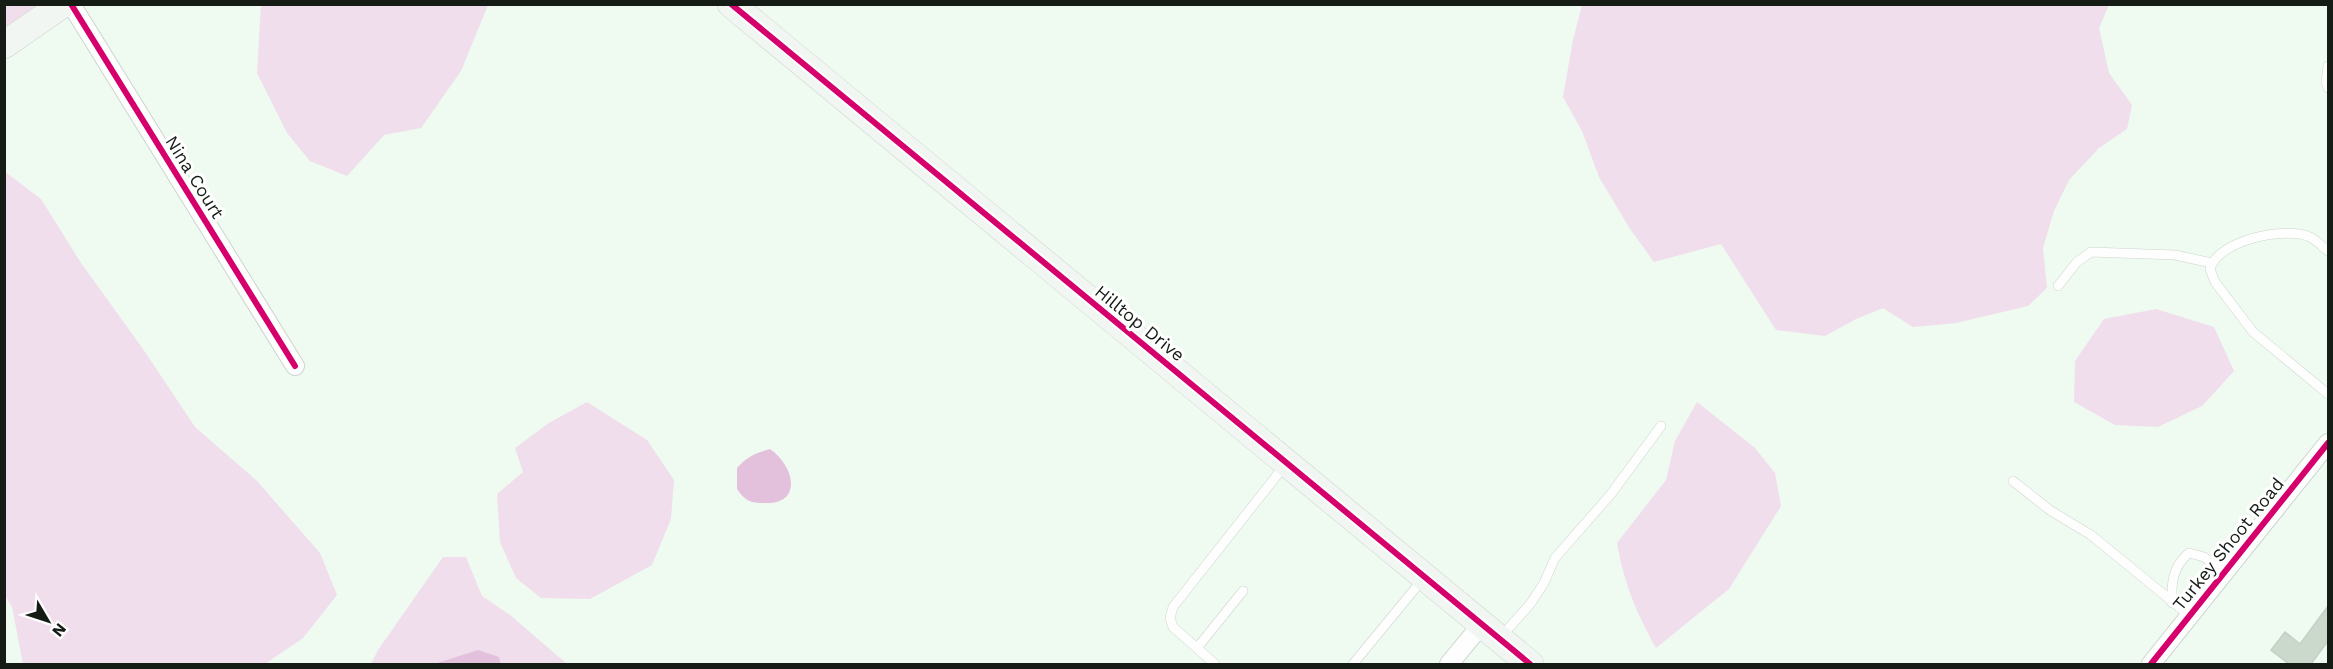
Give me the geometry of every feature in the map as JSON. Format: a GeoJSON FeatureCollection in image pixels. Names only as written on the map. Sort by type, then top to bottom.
{"type":"FeatureCollection","features":[{"type":"Feature","properties":{"kind":"street"},"geometry":{"type":"LineString","coordinates":[[4,45],[63,4]]}},
{"type":"Feature","properties":{"kind":"street","name":"Nina Court"},"geometry":{"type":"LineString","coordinates":[[71,4],[295,366]]}},
{"type":"Feature","properties":{"kind":"street","name":"Hilltop Drive"},"geometry":{"type":"LineString","coordinates":[[731,4],[1530,664]]}},
{"type":"Feature","properties":{"kind":"street","name":"Turkey Shoot Road"},"geometry":{"type":"LineString","coordinates":[[2151,664],[2328,443]]}},
{"type":"Feature","properties":{"kind":"street"},"geometry":{"type":"LineString","coordinates":[[1449,664],[1490,631]]}},
{"type":"Feature","properties":{"kind":"lane"},"geometry":{"type":"LineString","coordinates":[[2328,66],[2326,76],[2328,88]]}},
{"type":"Feature","properties":{"kind":"lane"},"geometry":{"type":"LineString","coordinates":[[2328,251],[2310,237],[2286,232],[2239,243],[2219,253],[2210,269],[2215,282],[2253,332],[2328,394]]}},
{"type":"Feature","properties":{"kind":"lane"},"geometry":{"type":"LineString","coordinates":[[2058,286],[2077,262],[2091,252],[2175,255],[2212,263]]}},
{"type":"Feature","properties":{"kind":"lane"},"geometry":{"type":"LineString","coordinates":[[1490,631],[1531,603],[1544,583],[1555,558],[1611,494],[1661,426]]}},
{"type":"Feature","properties":{"kind":"lane"},"geometry":{"type":"LineString","coordinates":[[1215,664],[1173,627],[1170,618],[1173,606],[1287,463]]}},
{"type":"Feature","properties":{"kind":"lane"},"geometry":{"type":"LineString","coordinates":[[2013,481],[2051,511],[2091,535],[2190,616]]}},
{"type":"Feature","properties":{"kind":"lane"},"geometry":{"type":"LineString","coordinates":[[2172,603],[2171,586],[2175,571],[2179,561],[2189,553],[2204,557],[2225,573]]}},
{"type":"Feature","properties":{"kind":"lane"},"geometry":{"type":"LineString","coordinates":[[1353,664],[1424,577]]}},
{"type":"Feature","properties":{"kind":"lane"},"geometry":{"type":"LineString","coordinates":[[1197,648],[1243,591]]}},
{"type":"Feature","properties":{"kind":"shaded area"},"geometry":{"type":"Polygon","coordinates":[[[261,4],[488,5],[461,71],[421,128],[384,135],[347,176],[310,161],[287,133],[257,73],[261,4]]]}},
{"type":"Feature","properties":{"kind":"shaded area"},"geometry":{"type":"Polygon","coordinates":[[[5,5],[46,5],[5,34],[5,5]]]}},
{"type":"Feature","properties":{"kind":"shaded area"},"geometry":{"type":"Polygon","coordinates":[[[1582,5],[2109,5],[2099,28],[2109,73],[2132,105],[2127,129],[2099,148],[2069,180],[2054,211],[2043,248],[2047,288],[2028,306],[1956,323],[1913,327],[1883,308],[1856,319],[1825,336],[1776,330],[1721,244],[1654,262],[1630,229],[1599,177],[1582,131],[1563,97],[1582,5]]]}},
{"type":"Feature","properties":{"kind":"shaded area"},"geometry":{"type":"Polygon","coordinates":[[[4,171],[41,199],[81,263],[143,349],[195,427],[256,480],[320,553],[337,595],[303,638],[265,664],[23,664],[12,607],[4,594],[4,171]]]}},
{"type":"Feature","properties":{"kind":"shaded area"},"geometry":{"type":"Polygon","coordinates":[[[2156,309],[2214,327],[2234,371],[2202,406],[2158,427],[2115,425],[2074,402],[2075,361],[2104,319],[2156,309]]]}},
{"type":"Feature","properties":{"kind":"shaded area"},"geometry":{"type":"Polygon","coordinates":[[[587,402],[647,440],[674,480],[671,519],[652,565],[590,599],[541,598],[516,578],[500,542],[497,494],[523,472],[515,448],[549,423],[587,402]]]}},
{"type":"Feature","properties":{"kind":"shaded area"},"geometry":{"type":"Polygon","coordinates":[[[1697,402],[1755,448],[1775,473],[1781,506],[1729,589],[1656,648],[1632,597],[1617,543],[1666,480],[1675,441],[1697,402]]]}},
{"type":"Feature","properties":{"kind":"shaded area"},"geometry":{"type":"Polygon","coordinates":[[[770,449],[785,465],[791,483],[790,491],[785,498],[776,502],[750,501],[737,489],[737,468],[752,456],[770,449]]]}},
{"type":"Feature","properties":{"kind":"shaded area"},"geometry":{"type":"Polygon","coordinates":[[[443,557],[466,557],[482,596],[510,615],[567,664],[501,664],[499,657],[434,664],[371,664],[378,650],[443,557]]]}},
{"type":"Feature","properties":{"kind":"shaded area"},"geometry":{"type":"Polygon","coordinates":[[[478,650],[499,657],[501,664],[434,664],[478,650]]]}},
{"type":"Feature","properties":{"kind":"building"},"geometry":{"type":"Polygon","coordinates":[[[2328,606],[2328,641],[2311,664],[2289,664],[2271,650],[2285,632],[2300,644],[2328,606]]]}},
{"type":"Feature","properties":{"kind":"cycle path"},"geometry":{"type":"LineString","coordinates":[[71,4],[295,366]]}},
{"type":"Feature","properties":{"kind":"cycle path"},"geometry":{"type":"LineString","coordinates":[[731,4],[1530,664]]}},
{"type":"Feature","properties":{"kind":"cycle path"},"geometry":{"type":"LineString","coordinates":[[2151,664],[2328,443]]}}]}
